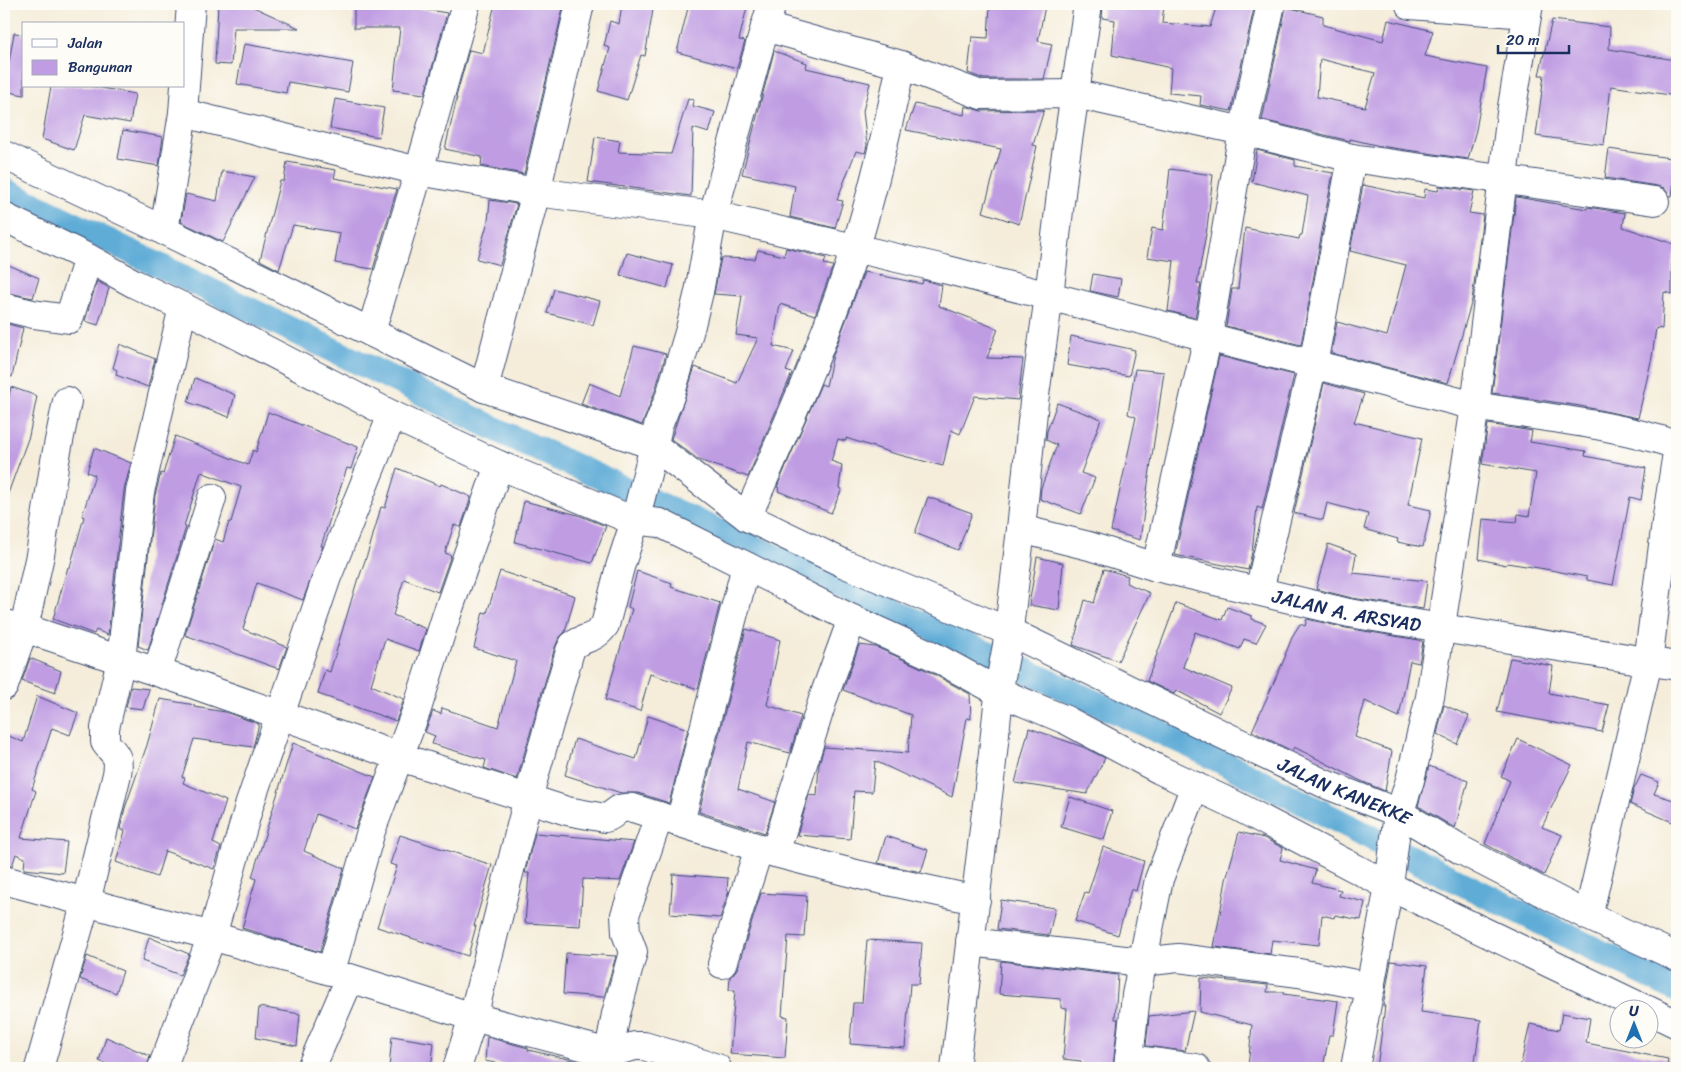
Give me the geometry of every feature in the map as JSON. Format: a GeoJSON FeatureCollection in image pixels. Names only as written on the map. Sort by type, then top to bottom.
{"type":"FeatureCollection","features":[{"type":"Feature","properties":{"kind":"street"},"geometry":{"type":"LineString","coordinates":[[164,231],[184,113],[191,4]]}},
{"type":"Feature","properties":{"kind":"street"},"geometry":{"type":"LineString","coordinates":[[371,332],[466,4]]}},
{"type":"Feature","properties":{"kind":"street"},"geometry":{"type":"LineString","coordinates":[[484,388],[536,192],[580,4]]}},
{"type":"Feature","properties":{"kind":"street"},"geometry":{"type":"LineString","coordinates":[[955,1068],[992,771],[1000,684],[1021,529],[1034,402],[1064,168],[1088,4]]}},
{"type":"Feature","properties":{"kind":"street"},"geometry":{"type":"LineString","coordinates":[[1156,567],[1208,336],[1243,131],[1272,4]]}},
{"type":"Feature","properties":{"kind":"street"},"geometry":{"type":"LineString","coordinates":[[1355,1068],[1390,878],[1398,817],[1410,780],[1430,697],[1475,406],[1511,113],[1528,9],[1410,5]]}},
{"type":"Feature","properties":{"kind":"street"},"geometry":{"type":"LineString","coordinates":[[457,1068],[473,1017],[528,798],[570,651],[573,645],[600,632],[605,624],[658,426],[670,396],[690,329],[699,292],[713,215],[769,16],[981,95],[1076,94],[1243,131],[1352,158],[1655,202]]}},
{"type":"Feature","properties":{"kind":"street"},"geometry":{"type":"LineString","coordinates":[[747,517],[799,399],[834,310],[855,249],[874,180],[901,65]]}},
{"type":"Feature","properties":{"kind":"street"},"geometry":{"type":"LineString","coordinates":[[184,113],[419,171],[536,192],[713,215],[944,269],[1475,406],[1560,418],[1636,432],[1677,444]]}},
{"type":"Feature","properties":{"kind":"street","name":"JALAN KANEKKE"},"geometry":{"type":"LineString","coordinates":[[4,155],[484,388],[652,452],[747,517],[845,564],[1398,817],[1588,916],[1677,957]]}},
{"type":"Feature","properties":{"kind":"street"},"geometry":{"type":"LineString","coordinates":[[1259,591],[1313,364],[1352,158]]}},
{"type":"Feature","properties":{"kind":"street"},"geometry":{"type":"LineString","coordinates":[[4,217],[88,258],[135,284],[392,415],[499,466],[635,516],[660,523],[852,619],[1000,684],[1160,770],[1336,857],[1390,878],[1628,1000]]}},
{"type":"Feature","properties":{"kind":"street"},"geometry":{"type":"LineString","coordinates":[[4,307],[68,320],[88,258]]}},
{"type":"Feature","properties":{"kind":"street"},"geometry":{"type":"LineString","coordinates":[[39,1068],[86,902],[118,766],[117,757],[107,745],[105,728],[121,660],[140,492],[183,307]]}},
{"type":"Feature","properties":{"kind":"street"},"geometry":{"type":"LineString","coordinates":[[4,686],[14,626],[40,555],[67,401]]}},
{"type":"Feature","properties":{"kind":"street"},"geometry":{"type":"LineString","coordinates":[[162,1068],[212,936],[249,806],[327,577],[392,415]]}},
{"type":"Feature","properties":{"kind":"street"},"geometry":{"type":"LineString","coordinates":[[1588,916],[1648,662],[1677,453]]}},
{"type":"Feature","properties":{"kind":"street"},"geometry":{"type":"LineString","coordinates":[[311,1068],[341,975],[371,831],[417,709],[448,609],[499,466]]}},
{"type":"Feature","properties":{"kind":"street"},"geometry":{"type":"LineString","coordinates":[[157,672],[212,498]]}},
{"type":"Feature","properties":{"kind":"street","name":"JALAN A. ARSYAD"},"geometry":{"type":"LineString","coordinates":[[1021,529],[1089,546],[1156,567],[1350,614],[1677,666]]}},
{"type":"Feature","properties":{"kind":"street"},"geometry":{"type":"LineString","coordinates":[[608,1060],[616,1014],[633,952],[626,933],[625,915],[670,819],[746,566]]}},
{"type":"Feature","properties":{"kind":"street"},"geometry":{"type":"LineString","coordinates":[[722,964],[767,850],[852,619]]}},
{"type":"Feature","properties":{"kind":"street"},"geometry":{"type":"LineString","coordinates":[[14,626],[281,714],[400,757],[567,811],[588,816],[609,817],[620,808],[634,808],[767,850],[860,875],[976,900]]}},
{"type":"Feature","properties":{"kind":"street"},"geometry":{"type":"LineString","coordinates":[[1195,786],[1159,879],[1136,995],[1128,1064],[1196,1068]]}},
{"type":"Feature","properties":{"kind":"street"},"geometry":{"type":"LineString","coordinates":[[4,880],[212,936],[608,1060],[635,1046],[644,1046],[717,1068]]}},
{"type":"Feature","properties":{"kind":"street"},"geometry":{"type":"LineString","coordinates":[[970,942],[1142,962],[1178,958],[1299,973],[1371,987]]}},
{"type":"Feature","properties":{"kind":"street"},"geometry":{"type":"LineString","coordinates":[[1658,1015],[1677,1024]]}},
{"type":"Feature","properties":{"kind":"building"},"geometry":{"type":"Polygon","coordinates":[[[218,4],[247,4],[299,28],[234,28],[231,65],[215,64],[218,4]]]}},
{"type":"Feature","properties":{"kind":"building"},"geometry":{"type":"Polygon","coordinates":[[[354,4],[392,4],[447,13],[425,94],[393,90],[400,28],[354,28],[354,4]]]}},
{"type":"Feature","properties":{"kind":"building"},"geometry":{"type":"Polygon","coordinates":[[[495,4],[564,4],[524,174],[481,166],[482,157],[445,149],[456,97],[469,50],[483,53],[495,4]]]}},
{"type":"Feature","properties":{"kind":"building"},"geometry":{"type":"Polygon","coordinates":[[[622,4],[654,4],[645,56],[641,55],[627,100],[598,91],[610,48],[604,46],[610,21],[619,24],[622,4]]]}},
{"type":"Feature","properties":{"kind":"building"},"geometry":{"type":"Polygon","coordinates":[[[689,4],[732,4],[747,7],[739,40],[745,41],[737,68],[677,52],[689,4]]]}},
{"type":"Feature","properties":{"kind":"building"},"geometry":{"type":"Polygon","coordinates":[[[990,4],[1045,6],[1038,41],[1052,44],[1044,79],[984,79],[968,73],[972,37],[988,38],[990,4]]]}},
{"type":"Feature","properties":{"kind":"building"},"geometry":{"type":"Polygon","coordinates":[[[1103,4],[1164,5],[1162,23],[1210,27],[1217,4],[1255,4],[1231,111],[1200,105],[1201,96],[1169,93],[1171,68],[1112,55],[1115,20],[1102,18],[1103,4]]]}},
{"type":"Feature","properties":{"kind":"building"},"geometry":{"type":"Polygon","coordinates":[[[1286,7],[1323,16],[1323,25],[1383,41],[1388,20],[1433,31],[1425,56],[1487,68],[1476,130],[1468,159],[1380,146],[1350,139],[1350,141],[1262,120],[1286,7]],[[1320,59],[1317,97],[1365,107],[1375,73],[1320,59]]]}},
{"type":"Feature","properties":{"kind":"building"},"geometry":{"type":"Polygon","coordinates":[[[1552,20],[1610,27],[1609,49],[1675,60],[1670,95],[1611,86],[1604,145],[1536,136],[1544,75],[1539,75],[1552,20]]]}},
{"type":"Feature","properties":{"kind":"building"},"geometry":{"type":"Polygon","coordinates":[[[14,33],[22,34],[22,88],[24,88],[24,95],[4,91],[14,33]]]}},
{"type":"Feature","properties":{"kind":"building"},"geometry":{"type":"Polygon","coordinates":[[[244,44],[353,63],[348,92],[288,82],[286,93],[237,84],[244,44]]]}},
{"type":"Feature","properties":{"kind":"building"},"geometry":{"type":"Polygon","coordinates":[[[774,51],[807,63],[806,68],[870,83],[863,111],[867,145],[865,153],[856,151],[837,200],[843,201],[835,228],[790,217],[795,186],[742,174],[774,51]]]}},
{"type":"Feature","properties":{"kind":"building"},"geometry":{"type":"Polygon","coordinates":[[[51,88],[102,88],[135,94],[130,123],[85,115],[74,150],[42,139],[51,88]]]}},
{"type":"Feature","properties":{"kind":"building"},"geometry":{"type":"Polygon","coordinates":[[[335,99],[384,108],[379,137],[330,128],[335,99]]]}},
{"type":"Feature","properties":{"kind":"building"},"geometry":{"type":"Polygon","coordinates":[[[688,99],[694,100],[693,106],[715,112],[709,133],[693,128],[691,196],[588,182],[595,137],[620,141],[618,152],[671,154],[688,99]]]}},
{"type":"Feature","properties":{"kind":"building"},"geometry":{"type":"Polygon","coordinates":[[[915,104],[964,115],[965,106],[981,111],[1044,110],[1033,145],[1037,146],[1019,224],[983,212],[1001,149],[906,130],[915,104]]]}},
{"type":"Feature","properties":{"kind":"building"},"geometry":{"type":"Polygon","coordinates":[[[123,130],[163,137],[159,166],[118,159],[123,130]]]}},
{"type":"Feature","properties":{"kind":"building"},"geometry":{"type":"Polygon","coordinates":[[[1609,149],[1677,159],[1672,196],[1664,188],[1657,186],[1605,178],[1609,149]]]}},
{"type":"Feature","properties":{"kind":"building"},"geometry":{"type":"Polygon","coordinates":[[[1257,150],[1295,160],[1295,166],[1333,173],[1301,345],[1226,326],[1232,289],[1238,289],[1245,228],[1299,239],[1300,235],[1302,235],[1308,196],[1252,182],[1257,150]]]}},
{"type":"Feature","properties":{"kind":"building"},"geometry":{"type":"Polygon","coordinates":[[[287,162],[336,170],[334,178],[397,189],[373,269],[335,263],[340,233],[293,225],[279,270],[260,260],[280,181],[284,181],[287,162]]]}},
{"type":"Feature","properties":{"kind":"building"},"geometry":{"type":"Polygon","coordinates":[[[1170,169],[1213,175],[1207,228],[1197,284],[1201,284],[1195,318],[1168,311],[1174,261],[1147,257],[1152,228],[1163,230],[1170,169]]]}},
{"type":"Feature","properties":{"kind":"building"},"geometry":{"type":"Polygon","coordinates":[[[222,171],[255,177],[223,242],[181,222],[186,194],[217,201],[222,171]]]}},
{"type":"Feature","properties":{"kind":"building"},"geometry":{"type":"Polygon","coordinates":[[[1363,185],[1424,198],[1425,189],[1438,191],[1439,186],[1474,191],[1469,213],[1483,215],[1472,300],[1448,383],[1331,353],[1337,322],[1387,336],[1406,265],[1350,251],[1363,185]]]}},
{"type":"Feature","properties":{"kind":"building"},"geometry":{"type":"Polygon","coordinates":[[[1516,197],[1587,209],[1588,207],[1625,213],[1623,227],[1677,245],[1672,262],[1672,294],[1664,292],[1662,329],[1656,328],[1652,357],[1638,418],[1580,406],[1492,393],[1516,197]]]}},
{"type":"Feature","properties":{"kind":"building"},"geometry":{"type":"Polygon","coordinates":[[[490,200],[517,204],[500,265],[477,259],[488,221],[490,200]]]}},
{"type":"Feature","properties":{"kind":"building"},"geometry":{"type":"Polygon","coordinates":[[[786,248],[826,258],[824,264],[833,266],[815,315],[780,304],[773,346],[794,351],[786,371],[792,373],[748,477],[699,460],[671,439],[695,367],[737,383],[758,338],[736,335],[742,296],[714,294],[721,258],[755,259],[758,250],[784,256],[786,248]]]}},
{"type":"Feature","properties":{"kind":"building"},"geometry":{"type":"Polygon","coordinates":[[[627,253],[673,265],[667,288],[620,275],[627,253]]]}},
{"type":"Feature","properties":{"kind":"building"},"geometry":{"type":"Polygon","coordinates":[[[4,263],[39,278],[33,298],[4,292],[4,263]]]}},
{"type":"Feature","properties":{"kind":"building"},"geometry":{"type":"Polygon","coordinates":[[[864,272],[922,284],[923,280],[942,285],[939,306],[998,329],[987,358],[1023,359],[1018,400],[975,396],[960,434],[951,430],[943,466],[892,453],[846,438],[846,441],[838,439],[831,461],[842,465],[839,488],[842,489],[831,513],[778,491],[779,488],[777,487],[821,384],[826,386],[833,355],[864,272]]]}},
{"type":"Feature","properties":{"kind":"building"},"geometry":{"type":"Polygon","coordinates":[[[1093,274],[1121,279],[1118,297],[1090,291],[1093,274]]]}},
{"type":"Feature","properties":{"kind":"building"},"geometry":{"type":"Polygon","coordinates":[[[97,281],[109,288],[98,325],[85,321],[97,281]]]}},
{"type":"Feature","properties":{"kind":"building"},"geometry":{"type":"Polygon","coordinates":[[[554,289],[600,301],[593,325],[547,313],[554,289]]]}},
{"type":"Feature","properties":{"kind":"building"},"geometry":{"type":"Polygon","coordinates":[[[4,323],[23,328],[12,377],[4,376],[4,323]]]}},
{"type":"Feature","properties":{"kind":"building"},"geometry":{"type":"Polygon","coordinates":[[[1071,336],[1135,350],[1129,376],[1067,365],[1071,336]]]}},
{"type":"Feature","properties":{"kind":"building"},"geometry":{"type":"Polygon","coordinates":[[[120,344],[155,359],[148,387],[116,375],[117,370],[113,368],[120,344]]]}},
{"type":"Feature","properties":{"kind":"building"},"geometry":{"type":"Polygon","coordinates":[[[634,346],[666,354],[642,425],[581,404],[589,383],[620,396],[634,346]]]}},
{"type":"Feature","properties":{"kind":"building"},"geometry":{"type":"Polygon","coordinates":[[[1219,356],[1294,375],[1262,509],[1257,507],[1248,570],[1175,555],[1219,356]]]}},
{"type":"Feature","properties":{"kind":"building"},"geometry":{"type":"Polygon","coordinates":[[[1135,369],[1164,372],[1140,540],[1111,531],[1136,417],[1128,414],[1135,369]]]}},
{"type":"Feature","properties":{"kind":"building"},"geometry":{"type":"Polygon","coordinates":[[[195,378],[235,395],[229,417],[188,402],[195,378]]]}},
{"type":"Feature","properties":{"kind":"building"},"geometry":{"type":"Polygon","coordinates":[[[1324,383],[1364,394],[1354,422],[1422,438],[1408,505],[1431,510],[1423,547],[1397,542],[1398,539],[1364,529],[1368,514],[1327,503],[1323,520],[1294,513],[1324,383]]]}},
{"type":"Feature","properties":{"kind":"building"},"geometry":{"type":"Polygon","coordinates":[[[11,387],[37,396],[29,436],[6,499],[4,498],[4,418],[11,387]]]}},
{"type":"Feature","properties":{"kind":"building"},"geometry":{"type":"Polygon","coordinates":[[[1057,403],[1101,419],[1081,473],[1095,478],[1081,514],[1040,499],[1041,488],[1057,445],[1046,440],[1047,431],[1057,403]]]}},
{"type":"Feature","properties":{"kind":"building"},"geometry":{"type":"Polygon","coordinates":[[[268,412],[358,447],[351,469],[347,468],[321,546],[323,546],[303,600],[257,583],[243,629],[287,647],[279,669],[185,635],[215,539],[223,542],[241,487],[201,472],[148,650],[138,646],[155,495],[175,436],[248,465],[253,450],[256,452],[268,412]]]}},
{"type":"Feature","properties":{"kind":"building"},"geometry":{"type":"Polygon","coordinates":[[[1488,424],[1532,431],[1530,442],[1586,451],[1585,456],[1646,468],[1641,500],[1630,497],[1613,585],[1587,580],[1587,577],[1479,559],[1483,519],[1517,522],[1518,514],[1529,516],[1536,473],[1482,464],[1488,424]]]}},
{"type":"Feature","properties":{"kind":"building"},"geometry":{"type":"Polygon","coordinates":[[[94,448],[131,463],[124,490],[108,635],[96,630],[94,634],[53,619],[68,567],[70,567],[84,517],[82,516],[95,475],[87,472],[94,448]]]}},
{"type":"Feature","properties":{"kind":"building"},"geometry":{"type":"Polygon","coordinates":[[[397,468],[471,497],[461,527],[454,525],[445,553],[451,555],[438,592],[404,579],[393,615],[426,629],[419,651],[385,639],[371,685],[404,699],[396,721],[318,694],[325,670],[330,672],[381,507],[385,508],[397,468]]]}},
{"type":"Feature","properties":{"kind":"building"},"geometry":{"type":"Polygon","coordinates":[[[928,497],[972,513],[958,550],[915,533],[928,497]]]}},
{"type":"Feature","properties":{"kind":"building"},"geometry":{"type":"Polygon","coordinates":[[[524,501],[578,515],[606,526],[592,563],[515,542],[524,501]]]}},
{"type":"Feature","properties":{"kind":"building"},"geometry":{"type":"Polygon","coordinates":[[[1328,544],[1356,554],[1353,573],[1427,581],[1423,609],[1352,598],[1316,589],[1328,544]]]}},
{"type":"Feature","properties":{"kind":"building"},"geometry":{"type":"Polygon","coordinates":[[[1037,557],[1063,563],[1059,610],[1029,605],[1037,557]]]}},
{"type":"Feature","properties":{"kind":"building"},"geometry":{"type":"Polygon","coordinates":[[[1104,569],[1128,576],[1126,583],[1150,593],[1118,661],[1073,645],[1085,600],[1094,603],[1104,569]]]}},
{"type":"Feature","properties":{"kind":"building"},"geometry":{"type":"Polygon","coordinates":[[[500,571],[575,596],[565,632],[559,638],[555,647],[517,779],[484,768],[486,760],[432,744],[435,736],[425,732],[433,711],[441,714],[442,708],[498,727],[516,661],[474,648],[483,612],[487,613],[500,571]]]}},
{"type":"Feature","properties":{"kind":"building"},"geometry":{"type":"Polygon","coordinates":[[[637,571],[672,583],[671,587],[720,603],[698,689],[650,674],[640,711],[605,700],[632,609],[628,607],[637,571]]]}},
{"type":"Feature","properties":{"kind":"building"},"geometry":{"type":"Polygon","coordinates":[[[1176,603],[1222,620],[1227,607],[1252,616],[1252,619],[1266,624],[1256,643],[1244,639],[1240,649],[1195,632],[1183,667],[1232,688],[1219,713],[1176,690],[1174,694],[1147,681],[1176,603]]]}},
{"type":"Feature","properties":{"kind":"building"},"geometry":{"type":"Polygon","coordinates":[[[1307,619],[1423,642],[1419,663],[1410,661],[1399,717],[1365,701],[1355,737],[1392,751],[1385,791],[1294,747],[1292,751],[1252,731],[1293,635],[1300,624],[1305,626],[1307,619]]]}},
{"type":"Feature","properties":{"kind":"building"},"geometry":{"type":"Polygon","coordinates":[[[746,629],[780,640],[767,705],[801,716],[790,753],[748,742],[738,789],[775,802],[765,833],[699,812],[746,629]]]}},
{"type":"Feature","properties":{"kind":"building"},"geometry":{"type":"Polygon","coordinates":[[[859,645],[876,647],[926,670],[970,694],[971,719],[967,718],[952,797],[875,761],[872,792],[854,791],[850,839],[797,835],[809,795],[817,796],[819,764],[824,747],[908,753],[911,715],[843,690],[859,645]]]}},
{"type":"Feature","properties":{"kind":"building"},"geometry":{"type":"Polygon","coordinates":[[[30,658],[61,671],[55,693],[22,681],[30,658]]]}},
{"type":"Feature","properties":{"kind":"building"},"geometry":{"type":"Polygon","coordinates":[[[1510,658],[1553,666],[1549,693],[1609,705],[1602,732],[1497,712],[1510,658]]]}},
{"type":"Feature","properties":{"kind":"building"},"geometry":{"type":"Polygon","coordinates":[[[131,687],[149,689],[143,709],[126,707],[131,687]]]}},
{"type":"Feature","properties":{"kind":"building"},"geometry":{"type":"Polygon","coordinates":[[[37,696],[78,713],[70,735],[52,728],[32,789],[36,791],[21,838],[67,842],[63,873],[24,869],[25,858],[16,854],[12,866],[4,865],[4,734],[23,742],[37,696]]]}},
{"type":"Feature","properties":{"kind":"building"},"geometry":{"type":"Polygon","coordinates":[[[160,699],[225,712],[259,724],[253,747],[194,739],[182,777],[185,778],[183,783],[226,801],[213,843],[221,847],[214,869],[165,851],[157,877],[116,862],[125,831],[120,829],[125,808],[147,745],[160,699]]]}},
{"type":"Feature","properties":{"kind":"building"},"geometry":{"type":"Polygon","coordinates":[[[1444,705],[1469,716],[1457,744],[1437,734],[1444,705]]]}},
{"type":"Feature","properties":{"kind":"building"},"geometry":{"type":"Polygon","coordinates":[[[648,716],[688,729],[669,803],[638,793],[621,793],[565,775],[575,739],[636,759],[648,716]]]}},
{"type":"Feature","properties":{"kind":"building"},"geometry":{"type":"Polygon","coordinates":[[[1029,728],[1083,747],[1105,758],[1087,794],[1015,783],[1029,728]]]}},
{"type":"Feature","properties":{"kind":"building"},"geometry":{"type":"Polygon","coordinates":[[[1518,739],[1572,765],[1542,827],[1562,835],[1544,875],[1485,844],[1510,781],[1501,776],[1518,739]]]}},
{"type":"Feature","properties":{"kind":"building"},"geometry":{"type":"Polygon","coordinates":[[[293,743],[375,777],[355,829],[316,814],[304,851],[344,868],[320,952],[242,928],[256,879],[252,877],[293,743]]]}},
{"type":"Feature","properties":{"kind":"building"},"geometry":{"type":"Polygon","coordinates":[[[1429,766],[1468,781],[1455,828],[1418,806],[1429,766]]]}},
{"type":"Feature","properties":{"kind":"building"},"geometry":{"type":"Polygon","coordinates":[[[1641,775],[1659,782],[1654,794],[1677,801],[1677,824],[1630,804],[1634,789],[1641,775]]]}},
{"type":"Feature","properties":{"kind":"building"},"geometry":{"type":"Polygon","coordinates":[[[1070,797],[1112,811],[1104,840],[1061,827],[1070,797]]]}},
{"type":"Feature","properties":{"kind":"building"},"geometry":{"type":"Polygon","coordinates":[[[1239,832],[1264,838],[1283,848],[1280,860],[1316,870],[1312,883],[1341,890],[1339,896],[1365,902],[1361,920],[1335,915],[1334,918],[1322,915],[1319,945],[1272,940],[1270,954],[1214,947],[1226,880],[1239,832]]]}},
{"type":"Feature","properties":{"kind":"building"},"geometry":{"type":"Polygon","coordinates":[[[535,833],[634,842],[620,881],[583,879],[580,926],[525,923],[529,873],[525,873],[535,833]]]}},
{"type":"Feature","properties":{"kind":"building"},"geometry":{"type":"Polygon","coordinates":[[[400,835],[492,865],[474,926],[476,926],[468,956],[377,927],[397,866],[390,864],[400,835]]]}},
{"type":"Feature","properties":{"kind":"building"},"geometry":{"type":"Polygon","coordinates":[[[886,836],[928,850],[921,872],[878,863],[886,836]]]}},
{"type":"Feature","properties":{"kind":"building"},"geometry":{"type":"Polygon","coordinates":[[[1103,847],[1144,861],[1136,891],[1131,889],[1118,935],[1075,921],[1085,892],[1088,893],[1103,847]]]}},
{"type":"Feature","properties":{"kind":"building"},"geometry":{"type":"Polygon","coordinates":[[[673,874],[728,878],[727,890],[729,891],[720,918],[670,914],[673,874]]]}},
{"type":"Feature","properties":{"kind":"building"},"geometry":{"type":"Polygon","coordinates":[[[761,893],[807,896],[804,937],[788,936],[782,1016],[788,1017],[785,1058],[730,1054],[735,990],[729,990],[730,977],[737,969],[761,893]]]}},
{"type":"Feature","properties":{"kind":"building"},"geometry":{"type":"Polygon","coordinates":[[[1001,900],[1055,908],[1049,935],[997,929],[1001,900]]]}},
{"type":"Feature","properties":{"kind":"building"},"geometry":{"type":"Polygon","coordinates":[[[149,937],[189,954],[180,975],[142,961],[149,937]]]}},
{"type":"Feature","properties":{"kind":"building"},"geometry":{"type":"Polygon","coordinates":[[[867,940],[922,943],[919,984],[910,984],[905,1048],[850,1044],[853,1003],[862,1003],[867,940]]]}},
{"type":"Feature","properties":{"kind":"building"},"geometry":{"type":"Polygon","coordinates":[[[566,953],[616,956],[604,997],[563,994],[566,953]]]}},
{"type":"Feature","properties":{"kind":"building"},"geometry":{"type":"Polygon","coordinates":[[[87,956],[123,971],[116,993],[80,979],[87,956]]]}},
{"type":"Feature","properties":{"kind":"building"},"geometry":{"type":"Polygon","coordinates":[[[1001,961],[1118,975],[1115,1019],[1118,1019],[1113,1068],[1080,1068],[1081,1061],[1063,1059],[1067,1009],[1061,1008],[1061,999],[999,994],[1001,961]]]}},
{"type":"Feature","properties":{"kind":"building"},"geometry":{"type":"Polygon","coordinates":[[[1391,961],[1427,966],[1421,1012],[1481,1020],[1474,1068],[1377,1068],[1385,1006],[1383,1006],[1391,961]]]}},
{"type":"Feature","properties":{"kind":"building"},"geometry":{"type":"Polygon","coordinates":[[[1201,978],[1268,985],[1267,992],[1283,992],[1283,994],[1338,1001],[1333,1035],[1329,1035],[1323,1068],[1248,1068],[1252,1025],[1200,1012],[1201,978]]]}},
{"type":"Feature","properties":{"kind":"building"},"geometry":{"type":"Polygon","coordinates":[[[259,1007],[300,1014],[297,1046],[256,1038],[259,1007]]]}},
{"type":"Feature","properties":{"kind":"building"},"geometry":{"type":"Polygon","coordinates":[[[1194,1011],[1185,1051],[1146,1046],[1149,1016],[1194,1011]]]}},
{"type":"Feature","properties":{"kind":"building"},"geometry":{"type":"Polygon","coordinates":[[[1562,1013],[1590,1018],[1586,1043],[1608,1047],[1608,1050],[1622,1050],[1668,1059],[1667,1068],[1520,1068],[1530,1024],[1559,1030],[1562,1013]]]}},
{"type":"Feature","properties":{"kind":"building"},"geometry":{"type":"Polygon","coordinates":[[[392,1036],[434,1043],[431,1068],[389,1068],[392,1036]]]}},
{"type":"Feature","properties":{"kind":"building"},"geometry":{"type":"Polygon","coordinates":[[[106,1037],[150,1056],[147,1068],[117,1068],[99,1061],[106,1037]]]}},
{"type":"Feature","properties":{"kind":"building"},"geometry":{"type":"Polygon","coordinates":[[[487,1037],[528,1048],[528,1050],[577,1061],[577,1068],[522,1068],[485,1061],[487,1037]]]}},
{"type":"Feature","properties":{"kind":"waterway"},"geometry":{"type":"LineString","coordinates":[[4,190],[516,439],[1189,745],[1677,990]]}}]}
